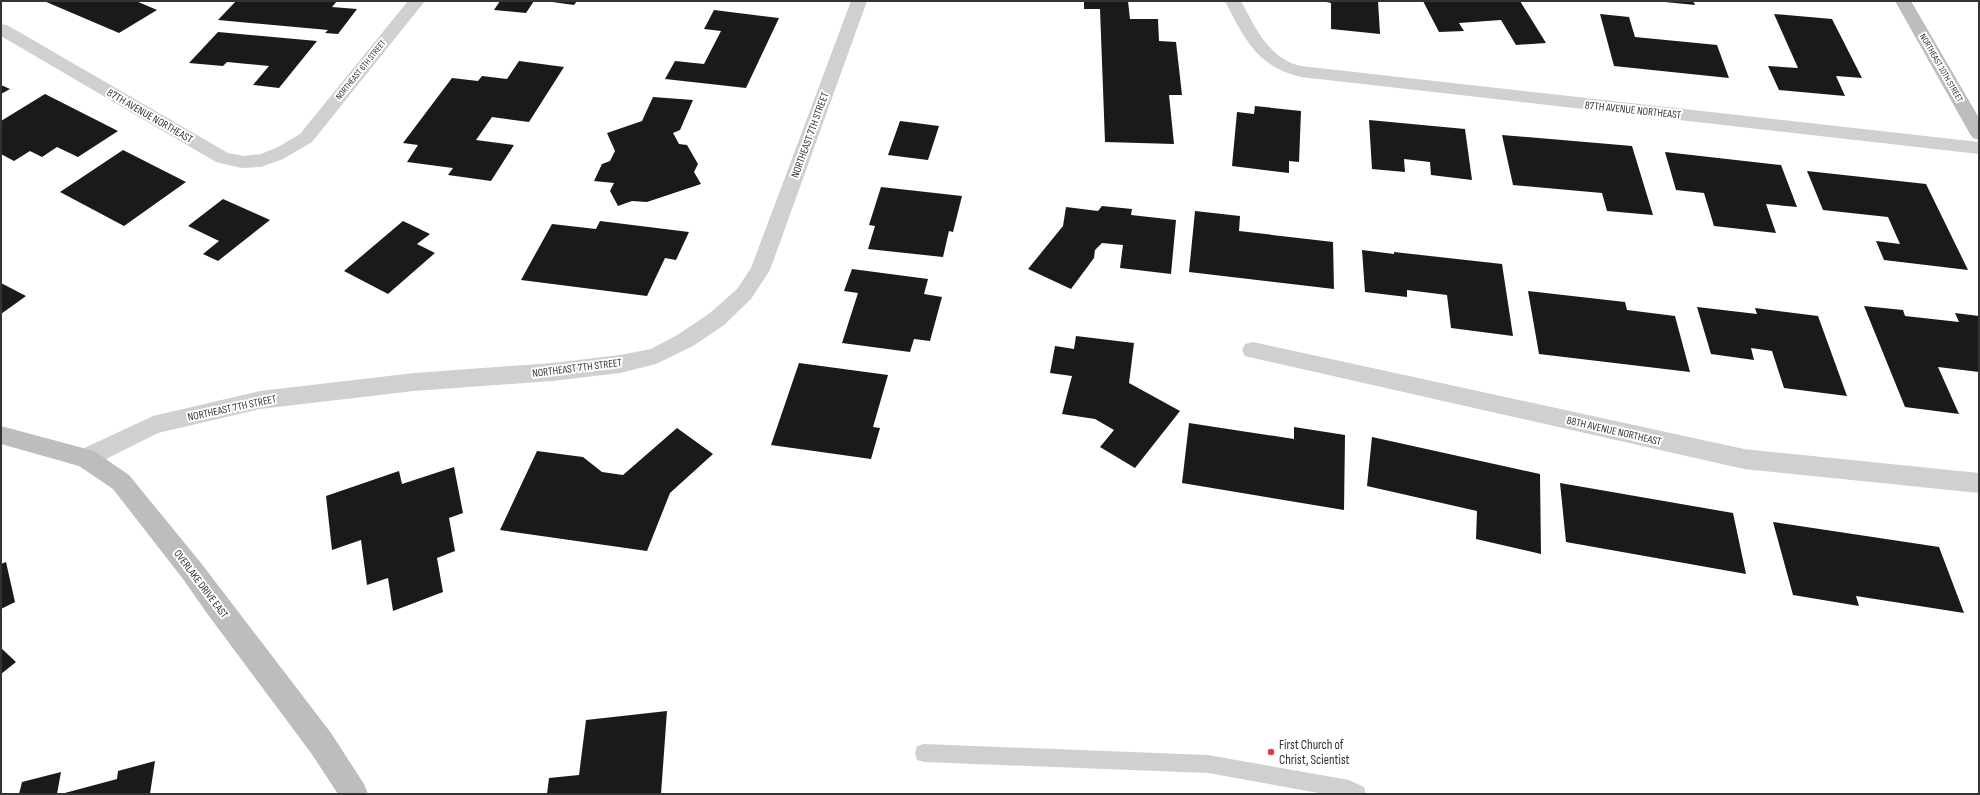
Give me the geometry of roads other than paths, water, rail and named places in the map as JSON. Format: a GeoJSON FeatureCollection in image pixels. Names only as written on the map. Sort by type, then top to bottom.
{"type":"FeatureCollection","features":[{"type":"Feature","properties":{"kind":"street","name":"NORTHEAST 6TH STREET"},"geometry":{"type":"LineString","coordinates":[[306,138],[417,1]]}},
{"type":"Feature","properties":{"kind":"street","name":"NORTHEAST 7TH STREET"},"geometry":{"type":"LineString","coordinates":[[86,458],[152,425],[260,400],[414,382],[552,372],[620,364],[656,356],[686,340],[717,318],[744,294],[760,270],[860,1]]}},
{"type":"Feature","properties":{"kind":"street","name":"87TH AVENUE NORTHEAST"},"geometry":{"type":"LineString","coordinates":[[1233,1],[1255,42],[1271,59],[1288,68],[1321,76],[1979,148]]}},
{"type":"Feature","properties":{"kind":"street","name":"NORTHEAST 10TH STREET"},"geometry":{"type":"LineString","coordinates":[[1904,1],[1979,134]]}},
{"type":"Feature","properties":{"kind":"street","name":"87TH AVENUE NORTHEAST"},"geometry":{"type":"LineString","coordinates":[[1,29],[222,158],[245,162],[268,158],[290,148],[306,138]]}},
{"type":"Feature","properties":{"kind":"street","name":"88TH AVENUE NORTHEAST"},"geometry":{"type":"LineString","coordinates":[[1253,350],[1744,460],[1979,483]]}},
{"type":"Feature","properties":{"kind":"street","name":"OVERLAKE DRIVE EAST"},"geometry":{"type":"LineString","coordinates":[[1,435],[86,458],[121,482],[192,571],[215,604],[321,743],[354,794]]}},
{"type":"Feature","properties":{"kind":"lane"},"geometry":{"type":"LineString","coordinates":[[924,753],[1208,764],[1349,789],[1357,794]]}},
{"type":"Feature","properties":{"kind":"place","name":"First Church of Christ, Scientist"},"geometry":{"type":"Point","coordinates":[1271,752]}}]}
